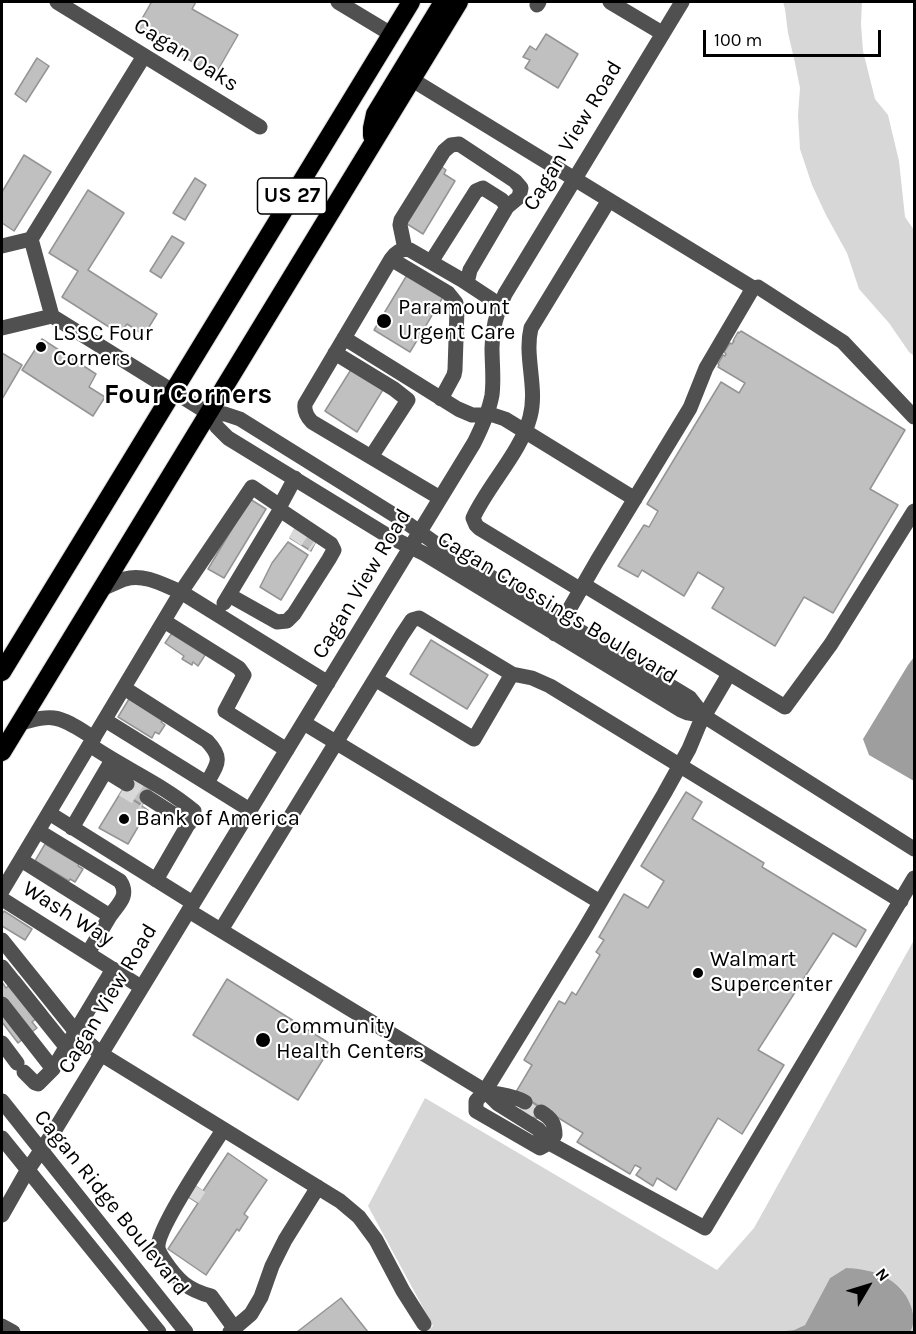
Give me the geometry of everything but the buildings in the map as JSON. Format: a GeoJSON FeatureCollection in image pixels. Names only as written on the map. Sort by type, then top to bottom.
{"type":"FeatureCollection","features":[{"type":"Feature","properties":{"kind":"highway","name":"US 27"},"geometry":{"type":"LineString","coordinates":[[3,665],[411,2]]}},
{"type":"Feature","properties":{"kind":"highway"},"geometry":{"type":"LineString","coordinates":[[374,141],[372,128],[375,114],[443,2]]}},
{"type":"Feature","properties":{"kind":"highway","name":"US 27"},"geometry":{"type":"LineString","coordinates":[[2,752],[459,2]]}},
{"type":"Feature","properties":{"kind":"street","name":"Cagan Oaks"},"geometry":{"type":"LineString","coordinates":[[57,2],[260,127]]}},
{"type":"Feature","properties":{"kind":"street"},"geometry":{"type":"LineString","coordinates":[[338,2],[391,34]]}},
{"type":"Feature","properties":{"kind":"street"},"geometry":{"type":"LineString","coordinates":[[610,2],[662,33]]}},
{"type":"Feature","properties":{"kind":"street","name":"Cagan View Road"},"geometry":{"type":"LineString","coordinates":[[2,1215],[474,443],[487,415],[493,383],[492,336],[500,304],[573,178],[682,2]]}},
{"type":"Feature","properties":{"kind":"street"},"geometry":{"type":"LineString","coordinates":[[2,246],[31,239],[144,56]]}},
{"type":"Feature","properties":{"kind":"street"},"geometry":{"type":"LineString","coordinates":[[411,79],[753,288],[758,287],[843,342],[915,417]]}},
{"type":"Feature","properties":{"kind":"street"},"geometry":{"type":"LineString","coordinates":[[405,249],[401,220],[444,151],[451,145],[459,144],[515,181],[521,188],[519,197],[507,207],[470,270],[466,283]]}},
{"type":"Feature","properties":{"kind":"street"},"geometry":{"type":"LineString","coordinates":[[431,262],[476,191],[483,188],[502,200],[507,207]]}},
{"type":"Feature","properties":{"kind":"street"},"geometry":{"type":"LineString","coordinates":[[609,200],[531,328],[532,405],[525,431],[475,514],[474,522],[479,528],[785,707],[831,644],[915,511]]}},
{"type":"Feature","properties":{"kind":"street"},"geometry":{"type":"LineString","coordinates":[[31,239],[52,316],[208,412]]}},
{"type":"Feature","properties":{"kind":"street"},"geometry":{"type":"LineString","coordinates":[[440,498],[312,422],[306,413],[305,404],[391,259],[400,250],[410,250],[500,304]]}},
{"type":"Feature","properties":{"kind":"street"},"geometry":{"type":"LineString","coordinates":[[391,259],[448,292],[456,303],[455,370],[441,399]]}},
{"type":"Feature","properties":{"kind":"street"},"geometry":{"type":"LineString","coordinates":[[753,288],[706,368],[690,408],[559,627],[690,698],[704,716],[915,849]]}},
{"type":"Feature","properties":{"kind":"street"},"geometry":{"type":"LineString","coordinates":[[2,328],[52,316]]}},
{"type":"Feature","properties":{"kind":"street"},"geometry":{"type":"LineString","coordinates":[[344,338],[465,412],[505,419],[635,499]]}},
{"type":"Feature","properties":{"kind":"street"},"geometry":{"type":"LineString","coordinates":[[335,353],[408,400],[371,457]]}},
{"type":"Feature","properties":{"kind":"street","name":"Cagan Crossings Boulevard"},"geometry":{"type":"LineString","coordinates":[[208,412],[217,427],[228,438],[388,536],[559,627]]}},
{"type":"Feature","properties":{"kind":"street","name":"Cagan Crossings Boulevard"},"geometry":{"type":"LineString","coordinates":[[208,412],[225,414],[242,420],[420,532],[559,627]]}},
{"type":"Feature","properties":{"kind":"street"},"geometry":{"type":"LineString","coordinates":[[218,615],[278,512],[295,478]]}},
{"type":"Feature","properties":{"kind":"street"},"geometry":{"type":"LineString","coordinates":[[2,891],[181,592],[252,487],[278,512],[293,531]]}},
{"type":"Feature","properties":{"kind":"street"},"geometry":{"type":"LineString","coordinates":[[229,595],[277,622],[287,621],[294,614],[329,559],[334,550],[331,544],[278,512]]}},
{"type":"Feature","properties":{"kind":"street"},"geometry":{"type":"LineString","coordinates":[[314,544],[325,551],[329,559]]}},
{"type":"Feature","properties":{"kind":"street"},"geometry":{"type":"LineString","coordinates":[[102,589],[127,578],[145,578],[181,592],[328,683]]}},
{"type":"Feature","properties":{"kind":"street"},"geometry":{"type":"LineString","coordinates":[[221,930],[412,620],[419,618],[512,674],[532,678],[550,686],[901,901]]}},
{"type":"Feature","properties":{"kind":"street"},"geometry":{"type":"LineString","coordinates":[[164,621],[239,668],[244,675],[225,711],[288,750]]}},
{"type":"Feature","properties":{"kind":"street"},"geometry":{"type":"LineString","coordinates":[[375,679],[474,739],[512,674]]}},
{"type":"Feature","properties":{"kind":"street"},"geometry":{"type":"LineString","coordinates":[[540,1114],[551,1119],[555,1135],[549,1143],[540,1148],[476,1111],[476,1101],[485,1091],[600,902],[680,765],[704,716],[729,674]]}},
{"type":"Feature","properties":{"kind":"street"},"geometry":{"type":"LineString","coordinates":[[124,688],[207,741],[215,749],[218,757],[217,766],[207,783]]}},
{"type":"Feature","properties":{"kind":"street"},"geometry":{"type":"LineString","coordinates":[[19,723],[44,718],[55,718],[65,722],[92,741],[108,768],[127,784]]}},
{"type":"Feature","properties":{"kind":"street"},"geometry":{"type":"LineString","coordinates":[[105,720],[250,810]]}},
{"type":"Feature","properties":{"kind":"street"},"geometry":{"type":"LineString","coordinates":[[304,723],[600,902]]}},
{"type":"Feature","properties":{"kind":"street"},"geometry":{"type":"LineString","coordinates":[[108,768],[124,766],[194,811],[190,822],[156,880]]}},
{"type":"Feature","properties":{"kind":"street"},"geometry":{"type":"LineString","coordinates":[[72,828],[108,768]]}},
{"type":"Feature","properties":{"kind":"street"},"geometry":{"type":"LineString","coordinates":[[147,797],[190,822]]}},
{"type":"Feature","properties":{"kind":"street"},"geometry":{"type":"LineString","coordinates":[[49,813],[156,880],[221,930],[485,1091],[498,1104],[538,1129],[549,1143],[705,1228],[915,878]]}},
{"type":"Feature","properties":{"kind":"street"},"geometry":{"type":"LineString","coordinates":[[38,831],[120,881],[124,888],[124,897],[88,953]]}},
{"type":"Feature","properties":{"kind":"street"},"geometry":{"type":"LineString","coordinates":[[21,860],[110,916]]}},
{"type":"Feature","properties":{"kind":"street","name":"Wash Way"},"geometry":{"type":"LineString","coordinates":[[2,899],[141,987]]}},
{"type":"Feature","properties":{"kind":"street"},"geometry":{"type":"LineString","coordinates":[[2,940],[76,1032],[100,1054],[318,1187],[359,1217],[424,1324]]}},
{"type":"Feature","properties":{"kind":"street"},"geometry":{"type":"LineString","coordinates":[[2,967],[67,1048]]}},
{"type":"Feature","properties":{"kind":"street"},"geometry":{"type":"LineString","coordinates":[[2,1043],[21,1068],[38,1084],[53,1069],[67,1048],[113,969]]}},
{"type":"Feature","properties":{"kind":"street"},"geometry":{"type":"LineString","coordinates":[[2,1004],[53,1069]]}},
{"type":"Feature","properties":{"kind":"street"},"geometry":{"type":"LineString","coordinates":[[485,1091],[504,1096],[512,1095],[524,1104]]}},
{"type":"Feature","properties":{"kind":"street","name":"Cagan Ridge Boulevard"},"geometry":{"type":"LineString","coordinates":[[2,1101],[186,1332]]}},
{"type":"Feature","properties":{"kind":"street"},"geometry":{"type":"LineString","coordinates":[[223,1130],[172,1213],[160,1236],[158,1247],[170,1269],[183,1284],[196,1292],[211,1296],[232,1330],[251,1314],[261,1297],[272,1266],[285,1240],[318,1187]]}},
{"type":"Feature","properties":{"kind":"street","name":"Cagan Ridge Boulevard"},"geometry":{"type":"LineString","coordinates":[[2,1138],[159,1332]]}},
{"type":"Feature","properties":{"kind":"street"},"geometry":{"type":"LineString","coordinates":[[172,1213],[185,1207],[195,1193],[202,1180],[200,1168]]}},
{"type":"Feature","properties":{"kind":"street"},"geometry":{"type":"LineString","coordinates":[[2,1326],[13,1332]]}},
{"type":"Feature","properties":{"kind":"shaded area"},"geometry":{"type":"Polygon","coordinates":[[[783,2],[862,2],[863,51],[875,99],[888,115],[899,161],[905,217],[914,230],[914,356],[859,289],[847,253],[812,185],[800,149],[798,115],[800,88],[783,2]]]}},
{"type":"Feature","properties":{"kind":"shaded area"},"geometry":{"type":"Polygon","coordinates":[[[914,657],[914,781],[869,755],[863,739],[914,657]]]}},
{"type":"Feature","properties":{"kind":"shaded area"},"geometry":{"type":"Polygon","coordinates":[[[914,940],[914,1332],[910,1332],[913,1319],[911,1306],[900,1288],[885,1277],[846,1268],[830,1278],[805,1325],[794,1330],[775,1332],[426,1332],[433,1326],[368,1206],[425,1098],[717,1270],[754,1228],[914,940]]]}},
{"type":"Feature","properties":{"kind":"shaded area"},"geometry":{"type":"Polygon","coordinates":[[[846,1268],[876,1273],[900,1288],[913,1313],[910,1332],[775,1332],[794,1330],[805,1325],[830,1278],[846,1268]]]}},
{"type":"Feature","properties":{"kind":"tunnel"},"geometry":{"type":"LineString","coordinates":[[293,531],[314,545]]}},
{"type":"Feature","properties":{"kind":"tunnel"},"geometry":{"type":"LineString","coordinates":[[130,779],[150,792]]}},
{"type":"Feature","properties":{"kind":"tunnel"},"geometry":{"type":"LineString","coordinates":[[123,789],[144,802]]}},
{"type":"Feature","properties":{"kind":"tunnel"},"geometry":{"type":"LineString","coordinates":[[522,1106],[538,1117]]}},
{"type":"Feature","properties":{"kind":"tunnel"},"geometry":{"type":"LineString","coordinates":[[192,1199],[199,1188]]}},
{"type":"Feature","properties":{"kind":"place","name":"Paramount Urgent Care"},"geometry":{"type":"Point","coordinates":[384,321]}},
{"type":"Feature","properties":{"kind":"place","name":"LSSC Four Corners"},"geometry":{"type":"Point","coordinates":[41,347]}},
{"type":"Feature","properties":{"kind":"place","name":"Bank of America"},"geometry":{"type":"Point","coordinates":[124,819]}},
{"type":"Feature","properties":{"kind":"place","name":"Walmart Supercenter"},"geometry":{"type":"Point","coordinates":[698,973]}},
{"type":"Feature","properties":{"kind":"place","name":"Community Health Centers"},"geometry":{"type":"Point","coordinates":[263,1040]}},
{"type":"Feature","properties":{"kind":"district","name":"Four Corners"},"geometry":{"type":"Point","coordinates":[188,395]}}]}
